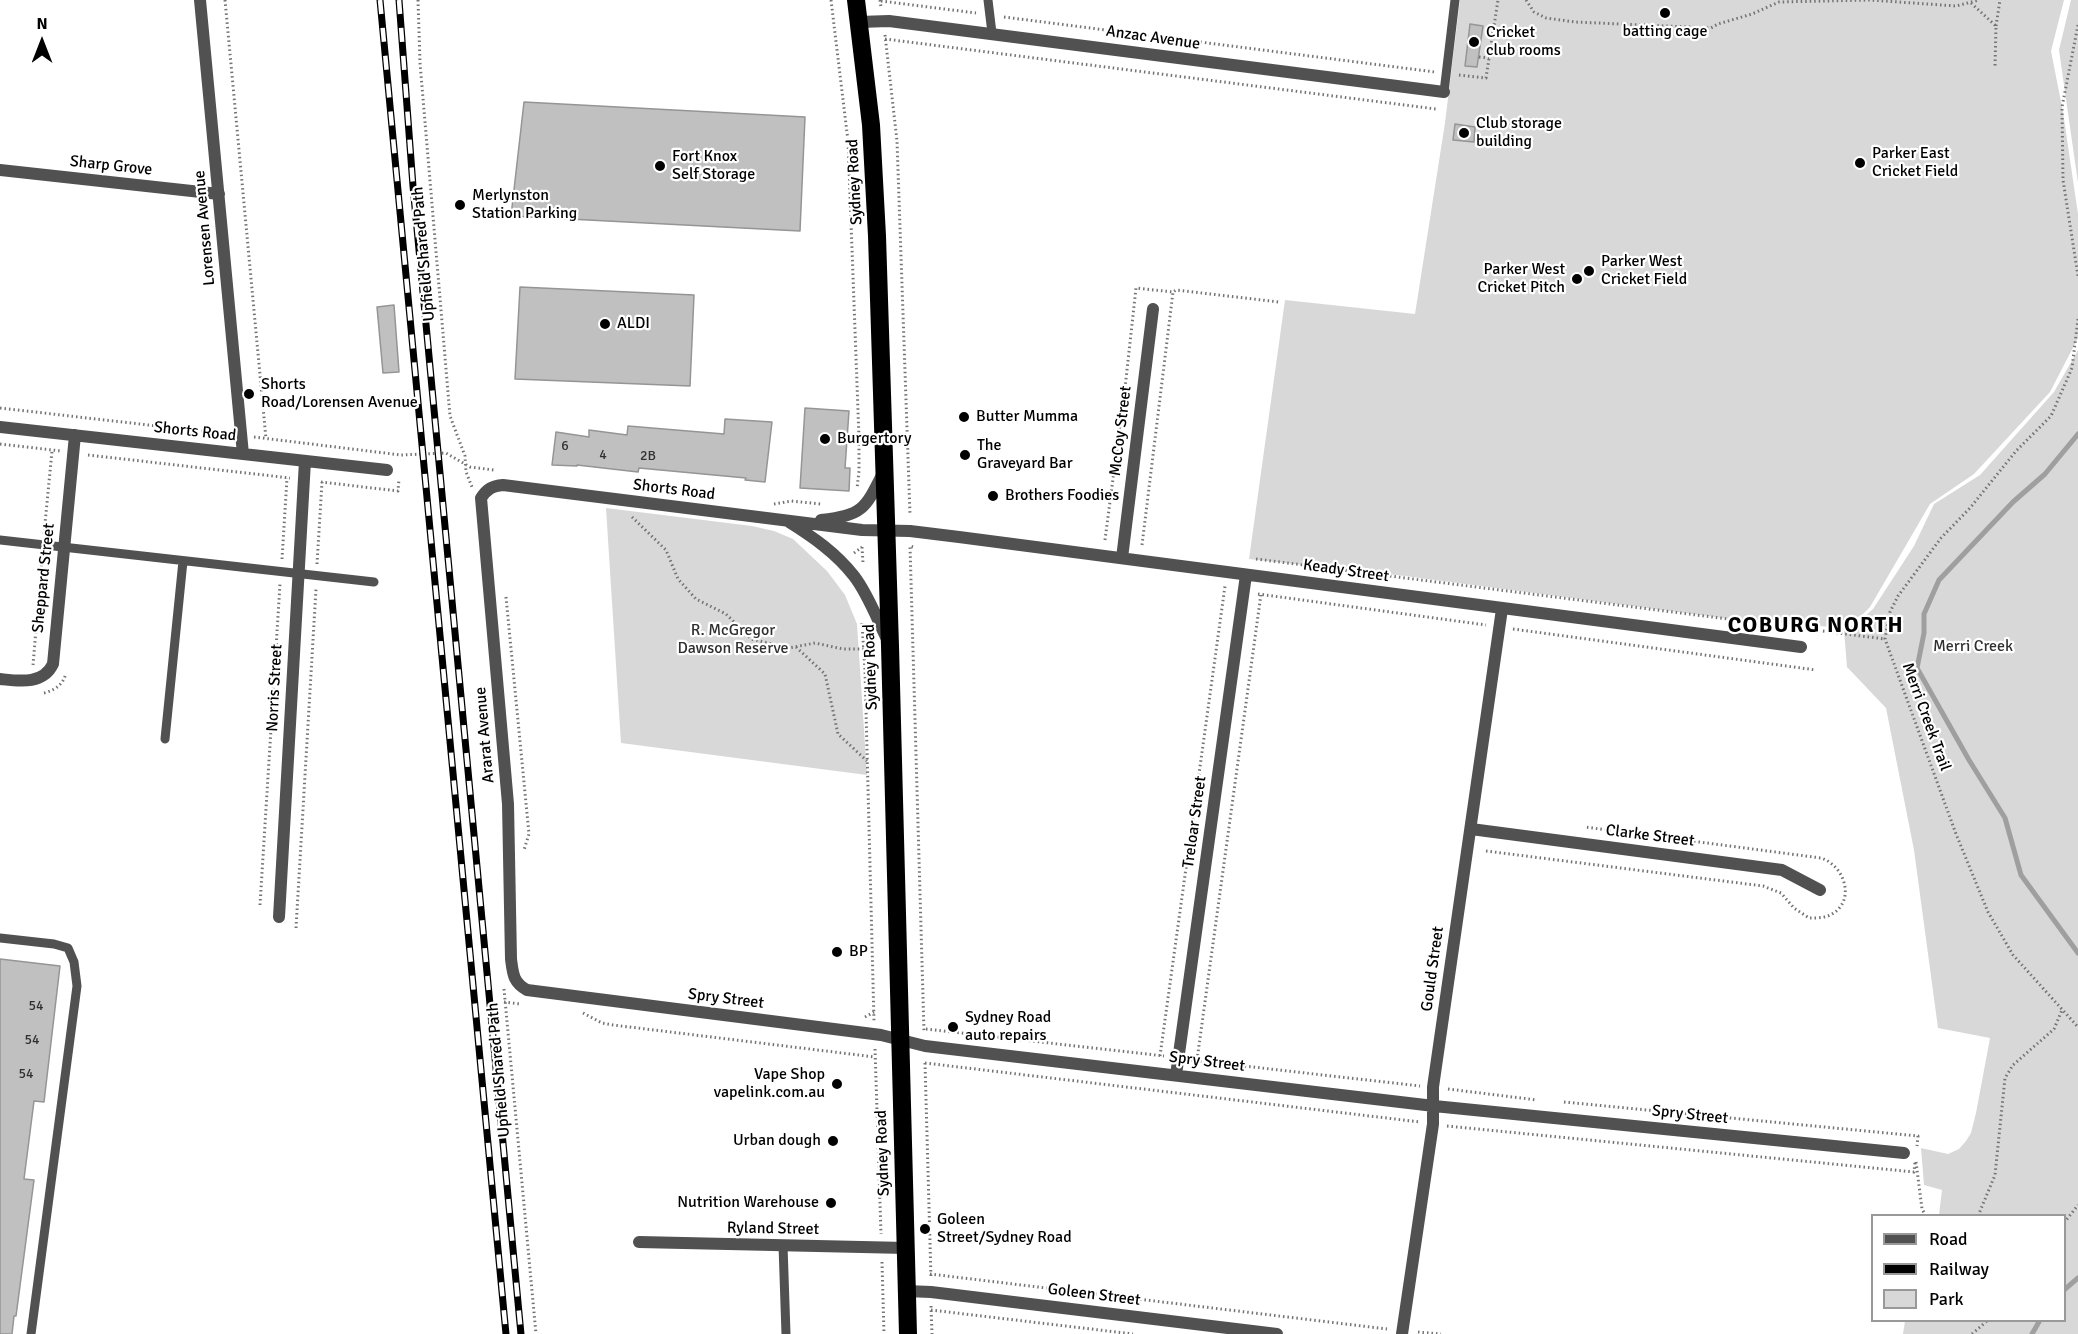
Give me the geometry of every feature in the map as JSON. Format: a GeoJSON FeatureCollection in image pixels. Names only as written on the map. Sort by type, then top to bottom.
{"type":"FeatureCollection","features":[{"type":"Feature","properties":{"kind":"highway","name":"Sydney Road"},"geometry":{"type":"LineString","coordinates":[[856,0],[868,92],[874,164],[885,470],[908,1334]]}},
{"type":"Feature","properties":{"kind":"street","name":"Lorensen Avenue"},"geometry":{"type":"LineString","coordinates":[[200,0],[243,454]]}},
{"type":"Feature","properties":{"kind":"street","name":"Anzac Avenue"},"geometry":{"type":"LineString","coordinates":[[858,22],[883,20],[992,33],[1444,92]]}},
{"type":"Feature","properties":{"kind":"street","name":"Sharp Grove"},"geometry":{"type":"LineString","coordinates":[[0,170],[219,194]]}},
{"type":"Feature","properties":{"kind":"street","name":"McCoy Street"},"geometry":{"type":"LineString","coordinates":[[1122,558],[1153,309]]}},
{"type":"Feature","properties":{"kind":"street","name":"Shorts Road"},"geometry":{"type":"LineString","coordinates":[[0,427],[387,470]]}},
{"type":"Feature","properties":{"kind":"street","name":"Sheppard Street"},"geometry":{"type":"LineString","coordinates":[[0,679],[35,680],[50,670],[52,664],[75,435]]}},
{"type":"Feature","properties":{"kind":"street","name":"Norris Street"},"geometry":{"type":"LineString","coordinates":[[279,917],[305,461]]}},
{"type":"Feature","properties":{"kind":"street","name":"Shorts Road"},"geometry":{"type":"LineString","coordinates":[[802,522],[839,518],[859,511],[869,502],[885,470]]}},
{"type":"Feature","properties":{"kind":"street","name":"Shorts Road"},"geometry":{"type":"LineString","coordinates":[[485,492],[496,485],[503,485],[862,530],[886,531]]}},
{"type":"Feature","properties":{"kind":"street","name":"Ararat Avenue"},"geometry":{"type":"LineString","coordinates":[[485,492],[481,503],[508,804],[511,959],[509,981]]}},
{"type":"Feature","properties":{"kind":"street","name":"Shorts Road"},"geometry":{"type":"LineString","coordinates":[[786,520],[817,540],[842,562],[855,578],[890,646]]}},
{"type":"Feature","properties":{"kind":"street","name":"Keady Street"},"geometry":{"type":"LineString","coordinates":[[886,531],[910,531],[959,537],[1801,647]]}},
{"type":"Feature","properties":{"kind":"street","name":"Treloar Street"},"geometry":{"type":"LineString","coordinates":[[1176,1075],[1246,574]]}},
{"type":"Feature","properties":{"kind":"street","name":"Gould Street"},"geometry":{"type":"LineString","coordinates":[[1402,1332],[1433,1124],[1433,1087],[1502,609]]}},
{"type":"Feature","properties":{"kind":"street","name":"Clarke Street"},"geometry":{"type":"LineString","coordinates":[[1471,829],[1782,870],[1820,890]]}},
{"type":"Feature","properties":{"kind":"street","name":"Spry Street"},"geometry":{"type":"LineString","coordinates":[[509,981],[527,990],[874,1035],[925,1046],[1434,1106],[1904,1154]]}},
{"type":"Feature","properties":{"kind":"street","name":"Ryland Street"},"geometry":{"type":"LineString","coordinates":[[639,1242],[906,1248]]}},
{"type":"Feature","properties":{"kind":"street","name":"Goleen Street"},"geometry":{"type":"LineString","coordinates":[[906,1291],[931,1292],[1277,1334]]}},
{"type":"Feature","properties":{"kind":"lane"},"geometry":{"type":"LineString","coordinates":[[988,0],[992,33]]}},
{"type":"Feature","properties":{"kind":"lane"},"geometry":{"type":"LineString","coordinates":[[1444,92],[1455,0]]}},
{"type":"Feature","properties":{"kind":"lane"},"geometry":{"type":"LineString","coordinates":[[0,540],[375,582]]}},
{"type":"Feature","properties":{"kind":"lane"},"geometry":{"type":"LineString","coordinates":[[165,739],[183,561]]}},
{"type":"Feature","properties":{"kind":"lane"},"geometry":{"type":"LineString","coordinates":[[0,938],[54,944],[68,948],[74,962],[77,986],[31,1334]]}},
{"type":"Feature","properties":{"kind":"lane"},"geometry":{"type":"LineString","coordinates":[[783,1245],[786,1334]]}},
{"type":"Feature","properties":{"kind":"path"},"geometry":{"type":"LineString","coordinates":[[225,0],[266,439]]}},
{"type":"Feature","properties":{"kind":"path","name":"Upfield Shared Path"},"geometry":{"type":"LineString","coordinates":[[418,0],[420,63],[450,416],[465,456],[466,472],[471,487],[485,492]]}},
{"type":"Feature","properties":{"kind":"path"},"geometry":{"type":"LineString","coordinates":[[831,0],[848,141],[860,471],[855,496]]}},
{"type":"Feature","properties":{"kind":"path"},"geometry":{"type":"LineString","coordinates":[[910,515],[898,151],[881,1],[1486,78],[1498,0]]}},
{"type":"Feature","properties":{"kind":"path"},"geometry":{"type":"LineString","coordinates":[[1526,0],[1534,12],[1546,18],[1575,22],[1711,28],[1779,2],[1870,0],[1956,6],[1979,0]]}},
{"type":"Feature","properties":{"kind":"path"},"geometry":{"type":"LineString","coordinates":[[1995,67],[1996,26],[2000,0]]}},
{"type":"Feature","properties":{"kind":"path"},"geometry":{"type":"LineString","coordinates":[[1971,3],[1996,26]]}},
{"type":"Feature","properties":{"kind":"path"},"geometry":{"type":"LineString","coordinates":[[2078,25],[2062,107],[2063,180],[2078,276]]}},
{"type":"Feature","properties":{"kind":"path"},"geometry":{"type":"LineString","coordinates":[[885,39],[1436,109]]}},
{"type":"Feature","properties":{"kind":"path"},"geometry":{"type":"LineString","coordinates":[[1479,57],[1489,58]]}},
{"type":"Feature","properties":{"kind":"path"},"geometry":{"type":"LineString","coordinates":[[1105,540],[1142,545],[1173,292],[1176,290],[1279,302]]}},
{"type":"Feature","properties":{"kind":"path"},"geometry":{"type":"LineString","coordinates":[[1256,559],[1885,639],[1890,612],[1898,596],[1941,538],[1970,508],[2016,451],[2051,416],[2072,369],[2078,319]]}},
{"type":"Feature","properties":{"kind":"path"},"geometry":{"type":"LineString","coordinates":[[0,408],[398,455],[446,453],[453,456]]}},
{"type":"Feature","properties":{"kind":"path"},"geometry":{"type":"LineString","coordinates":[[0,444],[398,491],[399,479]]}},
{"type":"Feature","properties":{"kind":"path"},"geometry":{"type":"LineString","coordinates":[[260,905],[286,478]]}},
{"type":"Feature","properties":{"kind":"path"},"geometry":{"type":"LineString","coordinates":[[296,928],[322,482]]}},
{"type":"Feature","properties":{"kind":"path"},"geometry":{"type":"LineString","coordinates":[[639,515],[628,514],[666,550],[678,579],[696,599],[726,614],[751,639],[789,648],[815,643],[843,649],[865,649]]}},
{"type":"Feature","properties":{"kind":"path"},"geometry":{"type":"LineString","coordinates":[[922,548],[910,546],[932,1334]]}},
{"type":"Feature","properties":{"kind":"path"},"geometry":{"type":"LineString","coordinates":[[842,562],[862,547]]}},
{"type":"Feature","properties":{"kind":"path"},"geometry":{"type":"LineString","coordinates":[[1161,1056],[1224,585],[1244,592],[1816,670]]}},
{"type":"Feature","properties":{"kind":"path"},"geometry":{"type":"LineString","coordinates":[[506,588],[529,834],[523,855]]}},
{"type":"Feature","properties":{"kind":"path"},"geometry":{"type":"LineString","coordinates":[[1197,1060],[1261,594]]}},
{"type":"Feature","properties":{"kind":"path"},"geometry":{"type":"LineString","coordinates":[[862,622],[865,649],[884,1334]]}},
{"type":"Feature","properties":{"kind":"path","name":"Merri Creek Trail"},"geometry":{"type":"LineString","coordinates":[[1885,639],[1956,834],[1988,912],[2013,955],[2078,1027]]}},
{"type":"Feature","properties":{"kind":"path"},"geometry":{"type":"LineString","coordinates":[[796,646],[825,674],[838,734],[867,760]]}},
{"type":"Feature","properties":{"kind":"path","name":"Upfield Shared Path"},"geometry":{"type":"LineString","coordinates":[[509,981],[504,1002],[536,1334]]}},
{"type":"Feature","properties":{"kind":"path"},"geometry":{"type":"LineString","coordinates":[[504,1002],[526,1005]]}},
{"type":"Feature","properties":{"kind":"path"},"geometry":{"type":"LineString","coordinates":[[1978,1214],[1995,1175],[2005,1078],[2013,1065],[2054,1029],[2062,1010]]}},
{"type":"Feature","properties":{"kind":"path"},"geometry":{"type":"LineString","coordinates":[[580,1012],[602,1023],[613,1025],[875,1057]]}},
{"type":"Feature","properties":{"kind":"path"},"geometry":{"type":"LineString","coordinates":[[859,1020],[874,1012]]}},
{"type":"Feature","properties":{"kind":"path"},"geometry":{"type":"LineString","coordinates":[[1904,1154],[1916,1157],[1926,1214]]}},
{"type":"Feature","properties":{"kind":"path"},"geometry":{"type":"LineString","coordinates":[[2066,1220],[2078,1205]]}},
{"type":"Feature","properties":{"kind":"path"},"geometry":{"type":"LineString","coordinates":[[930,1274],[1402,1332],[1441,1334]]}},
{"type":"Feature","properties":{"kind":"path"},"geometry":{"type":"LineString","coordinates":[[931,1310],[1133,1334]]}},
{"type":"Feature","properties":{"kind":"path"},"geometry":{"type":"LineString","coordinates":[[1972,1334],[1986,1322]]}},
{"type":"Feature","properties":{"kind":"green space"},"geometry":{"type":"Polygon","coordinates":[[[1460,0],[2064,0],[2051,51],[2063,112],[2078,214],[2078,338],[2050,392],[1974,474],[1930,504],[1870,607],[1862,615],[1832,627],[1739,620],[1405,576],[1249,559],[1285,300],[1415,314],[1445,123],[1460,0]]]}},
{"type":"Feature","properties":{"kind":"green space"},"geometry":{"type":"Polygon","coordinates":[[[2071,0],[2078,0],[2078,183],[2059,50],[2071,0]]]}},
{"type":"Feature","properties":{"kind":"green space","name":"Merri Creek"},"geometry":{"type":"Polygon","coordinates":[[[2078,350],[2078,1334],[1903,1334],[1905,1322],[2066,1322],[2066,1214],[1939,1214],[1942,1190],[1924,1185],[1921,1148],[1948,1154],[1959,1149],[1971,1133],[1990,1038],[1938,1028],[1914,850],[1886,708],[1847,667],[1844,630],[1860,621],[1873,609],[1914,546],[1934,504],[1980,475],[2054,392],[2078,350]]]}},
{"type":"Feature","properties":{"kind":"green space","name":"R. McGregor Dawson Reserve"},"geometry":{"type":"Polygon","coordinates":[[[606,508],[752,526],[774,531],[793,539],[827,571],[845,595],[857,624],[867,775],[621,743],[606,508]]]}},
{"type":"Feature","properties":{"kind":"building","name":"Cricket club rooms"},"geometry":{"type":"Polygon","coordinates":[[[1470,24],[1483,26],[1477,67],[1465,66],[1470,24]]]}},
{"type":"Feature","properties":{"kind":"building","name":"Fort Knox Self Storage"},"geometry":{"type":"Polygon","coordinates":[[[524,102],[805,117],[800,231],[511,216],[524,102]]]}},
{"type":"Feature","properties":{"kind":"building","name":"Club storage building"},"geometry":{"type":"Polygon","coordinates":[[[1455,124],[1475,127],[1474,142],[1453,140],[1455,124]]]}},
{"type":"Feature","properties":{"kind":"building","name":"ALDI"},"geometry":{"type":"Polygon","coordinates":[[[520,287],[694,295],[690,386],[515,379],[520,287]]]}},
{"type":"Feature","properties":{"kind":"building"},"geometry":{"type":"Polygon","coordinates":[[[394,305],[399,372],[383,373],[377,307],[394,305]]]}},
{"type":"Feature","properties":{"kind":"building","name":"Burgertory"},"geometry":{"type":"Polygon","coordinates":[[[805,408],[849,411],[845,468],[850,468],[849,491],[800,488],[805,408]]]}},
{"type":"Feature","properties":{"kind":"building"},"geometry":{"type":"Polygon","coordinates":[[[725,419],[772,422],[765,482],[745,480],[746,478],[639,468],[638,472],[577,465],[552,465],[556,432],[589,437],[589,430],[627,435],[628,426],[724,434],[725,419]]]}},
{"type":"Feature","properties":{"kind":"building"},"geometry":{"type":"Polygon","coordinates":[[[0,959],[60,966],[44,1102],[34,1101],[24,1179],[34,1180],[12,1334],[0,1334],[0,959]]]}},
{"type":"Feature","properties":{"kind":"waterway","name":"Merri Creek"},"geometry":{"type":"LineString","coordinates":[[2078,434],[2045,474],[2013,502],[1939,580],[1924,614],[1924,633],[1917,668],[2005,818],[2021,875],[2078,953]]}},
{"type":"Feature","properties":{"kind":"waterway","name":"Merri Creek"},"geometry":{"type":"LineString","coordinates":[[2066,1288],[2078,1278]]}},
{"type":"Feature","properties":{"kind":"waterway","name":"Merri Creek"},"geometry":{"type":"LineString","coordinates":[[2032,1334],[2039,1322]]}},
{"type":"Feature","properties":{"kind":"railway"},"geometry":{"type":"LineString","coordinates":[[380,0],[506,1334]]}},
{"type":"Feature","properties":{"kind":"railway"},"geometry":{"type":"LineString","coordinates":[[399,0],[413,186],[521,1334]]}},
{"type":"Feature","properties":{"kind":"place","name":"batting cage"},"geometry":{"type":"Point","coordinates":[1665,13]}},
{"type":"Feature","properties":{"kind":"place","name":"Cricket club rooms"},"geometry":{"type":"Point","coordinates":[1474,42]}},
{"type":"Feature","properties":{"kind":"place","name":"Club storage building"},"geometry":{"type":"Point","coordinates":[1464,133]}},
{"type":"Feature","properties":{"kind":"place","name":"Parker East Cricket Field"},"geometry":{"type":"Point","coordinates":[1860,163]}},
{"type":"Feature","properties":{"kind":"place","name":"Fort Knox Self Storage"},"geometry":{"type":"Point","coordinates":[660,166]}},
{"type":"Feature","properties":{"kind":"place","name":"Merlynston Station Parking"},"geometry":{"type":"Point","coordinates":[460,205]}},
{"type":"Feature","properties":{"kind":"place","name":"Parker West Cricket Field"},"geometry":{"type":"Point","coordinates":[1589,271]}},
{"type":"Feature","properties":{"kind":"place","name":"Parker West Cricket Pitch"},"geometry":{"type":"Point","coordinates":[1577,279]}},
{"type":"Feature","properties":{"kind":"place","name":"ALDI"},"geometry":{"type":"Point","coordinates":[605,324]}},
{"type":"Feature","properties":{"kind":"place","name":"Shorts Road/Lorensen Avenue"},"geometry":{"type":"Point","coordinates":[249,394]}},
{"type":"Feature","properties":{"kind":"place","name":"Butter Mumma"},"geometry":{"type":"Point","coordinates":[964,417]}},
{"type":"Feature","properties":{"kind":"place","name":"Burgertory"},"geometry":{"type":"Point","coordinates":[825,439]}},
{"type":"Feature","properties":{"kind":"place","name":"The Graveyard Bar"},"geometry":{"type":"Point","coordinates":[965,455]}},
{"type":"Feature","properties":{"kind":"place","name":"Brothers Foodies"},"geometry":{"type":"Point","coordinates":[993,496]}},
{"type":"Feature","properties":{"kind":"place","name":"BP"},"geometry":{"type":"Point","coordinates":[837,952]}},
{"type":"Feature","properties":{"kind":"place","name":"Sydney Road auto repairs"},"geometry":{"type":"Point","coordinates":[953,1027]}},
{"type":"Feature","properties":{"kind":"place","name":"Vape Shop vapelink.com.au"},"geometry":{"type":"Point","coordinates":[837,1084]}},
{"type":"Feature","properties":{"kind":"place","name":"Urban dough"},"geometry":{"type":"Point","coordinates":[833,1141]}},
{"type":"Feature","properties":{"kind":"place","name":"Nutrition Warehouse"},"geometry":{"type":"Point","coordinates":[831,1203]}},
{"type":"Feature","properties":{"kind":"place","name":"Goleen Street/Sydney Road"},"geometry":{"type":"Point","coordinates":[925,1229]}},
{"type":"Feature","properties":{"kind":"district","name":"COBURG NORTH"},"geometry":{"type":"Point","coordinates":[1816,626]}}]}
